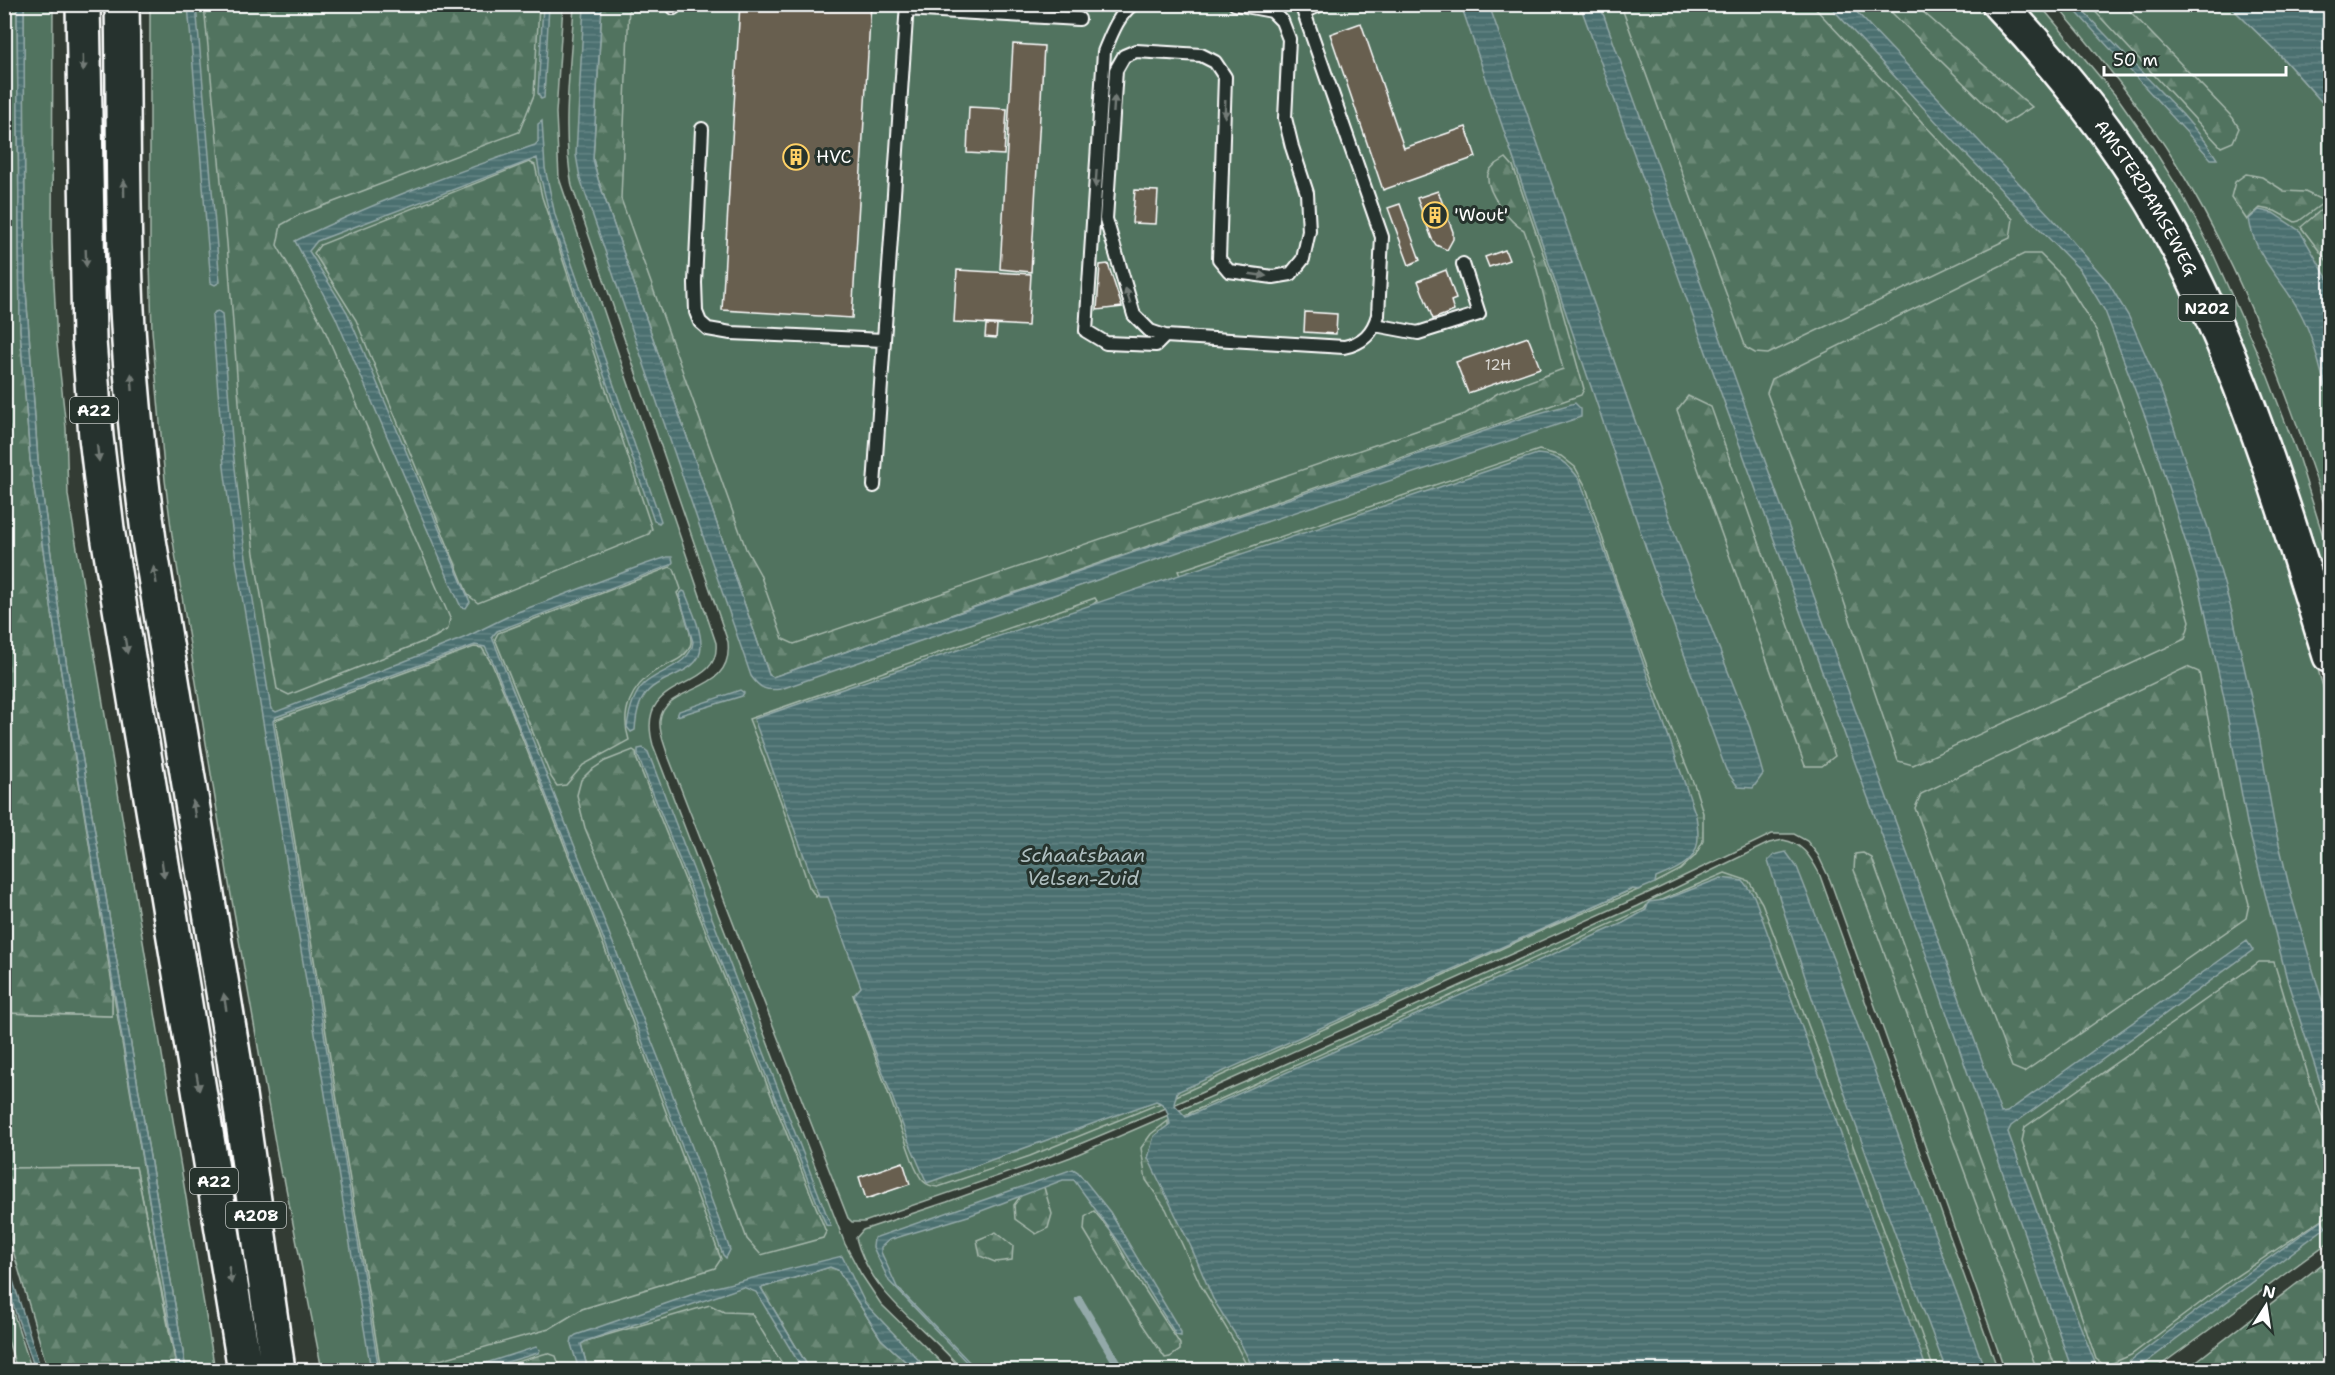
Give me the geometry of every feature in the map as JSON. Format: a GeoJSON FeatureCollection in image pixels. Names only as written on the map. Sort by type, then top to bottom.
{"type":"FeatureCollection","features":[{"type":"Feature","properties":{"kind":"main road","name":"A22"},"geometry":{"type":"LineString","coordinates":[[83,4],[88,340],[96,437],[107,529],[245,1371]]}},
{"type":"Feature","properties":{"kind":"main road","name":"A22"},"geometry":{"type":"LineString","coordinates":[[122,4],[126,276],[132,388],[149,540],[234,1059],[299,1371]]}},
{"type":"Feature","properties":{"kind":"main road","name":"AMSTERDAMSEWEG"},"geometry":{"type":"LineString","coordinates":[[2000,4],[2048,57],[2104,128],[2152,203],[2187,267],[2227,353],[2265,450],[2331,656]]}},
{"type":"Feature","properties":{"kind":"main road","name":"A208"},"geometry":{"type":"LineString","coordinates":[[234,1059],[278,1371]]}},
{"type":"Feature","properties":{"kind":"lane"},"geometry":{"type":"LineString","coordinates":[[1133,4],[1126,9],[1104,52],[1086,331],[1106,343],[1156,345],[1165,336]]}},
{"type":"Feature","properties":{"kind":"lane"},"geometry":{"type":"LineString","coordinates":[[1235,4],[1272,11],[1282,21],[1289,39],[1285,118],[1307,194],[1309,231],[1303,259],[1291,274],[1273,277],[1229,270],[1219,259],[1226,76],[1215,62],[1202,55],[1136,51],[1124,56],[1116,70],[1106,219],[1134,315],[1150,331],[1165,336],[1344,347],[1362,341],[1372,332],[1375,325],[1378,315],[1383,237],[1303,8],[1322,4]]}},
{"type":"Feature","properties":{"kind":"lane"},"geometry":{"type":"LineString","coordinates":[[874,486],[907,7],[1079,19]]}},
{"type":"Feature","properties":{"kind":"lane"},"geometry":{"type":"LineString","coordinates":[[702,129],[695,283],[696,312],[700,322],[708,328],[731,333],[883,340]]}},
{"type":"Feature","properties":{"kind":"lane"},"geometry":{"type":"LineString","coordinates":[[1375,325],[1418,333],[1479,314],[1463,264]]}},
{"type":"Feature","properties":{"kind":"green space"},"geometry":{"type":"Polygon","coordinates":[[[17,4],[20,329],[30,459],[58,654],[112,984],[112,1016],[5,1013],[4,5],[17,4]]]}},
{"type":"Feature","properties":{"kind":"green space"},"geometry":{"type":"Polygon","coordinates":[[[24,5],[53,5],[52,243],[57,344],[66,428],[68,495],[215,1370],[186,1370],[65,655],[38,461],[25,277],[24,5]]]}},
{"type":"Feature","properties":{"kind":"green space"},"geometry":{"type":"Polygon","coordinates":[[[150,5],[563,5],[556,113],[559,178],[716,643],[714,659],[705,671],[665,694],[655,706],[650,722],[653,745],[845,1244],[881,1304],[949,1370],[322,1370],[284,1178],[281,1176],[228,878],[165,480],[152,331],[150,5]]]}},
{"type":"Feature","properties":{"kind":"green space"},"geometry":{"type":"Polygon","coordinates":[[[204,5],[539,5],[534,95],[519,132],[299,215],[281,225],[277,245],[323,326],[450,618],[448,629],[435,637],[289,695],[277,689],[254,554],[204,5]]]}},
{"type":"Feature","properties":{"kind":"green space"},"geometry":{"type":"Polygon","coordinates":[[[574,5],[1979,5],[2067,104],[2121,180],[2163,253],[2201,332],[2234,410],[2288,569],[2330,710],[2330,1241],[2154,1370],[2005,1370],[1830,880],[1818,855],[1807,841],[1794,834],[1772,834],[1659,888],[1178,1103],[1027,1166],[864,1222],[852,1222],[848,1218],[661,733],[660,721],[664,709],[673,700],[710,681],[720,672],[727,660],[728,642],[572,186],[567,118],[574,5]]]}},
{"type":"Feature","properties":{"kind":"green space"},"geometry":{"type":"Polygon","coordinates":[[[602,5],[629,5],[621,199],[746,549],[760,574],[783,639],[794,644],[1465,414],[1498,393],[1563,369],[1533,255],[1524,230],[1512,221],[1490,189],[1488,174],[1496,164],[1506,158],[1513,166],[1560,303],[1584,389],[1581,395],[773,677],[769,675],[598,179],[593,159],[602,5]]]}},
{"type":"Feature","properties":{"kind":"green space"},"geometry":{"type":"Polygon","coordinates":[[[1623,5],[1812,5],[2013,219],[2010,238],[1768,354],[1755,353],[1746,348],[1623,11],[1623,5]]]}},
{"type":"Feature","properties":{"kind":"green space"},"geometry":{"type":"Polygon","coordinates":[[[1884,5],[1915,5],[2032,107],[2005,124],[1884,5]]]}},
{"type":"Feature","properties":{"kind":"green space"},"geometry":{"type":"Polygon","coordinates":[[[2021,5],[2040,5],[2120,101],[2183,196],[2212,251],[2268,377],[2297,453],[2330,558],[2330,599],[2299,498],[2269,418],[2108,108],[2078,67],[2021,5]]]}},
{"type":"Feature","properties":{"kind":"green space"},"geometry":{"type":"Polygon","coordinates":[[[2056,5],[2229,5],[2277,52],[2330,111],[2330,521],[2298,428],[2263,338],[2201,205],[2149,122],[2104,62],[2056,5]]]}},
{"type":"Feature","properties":{"kind":"green space"},"geometry":{"type":"Polygon","coordinates":[[[2089,5],[2124,5],[2233,118],[2239,128],[2233,142],[2221,147],[2089,5]]]}},
{"type":"Feature","properties":{"kind":"green space"},"geometry":{"type":"Polygon","coordinates":[[[529,162],[535,165],[542,197],[652,529],[649,534],[478,603],[468,595],[356,320],[314,253],[320,245],[529,162]]]}},
{"type":"Feature","properties":{"kind":"green space"},"geometry":{"type":"Polygon","coordinates":[[[2246,174],[2262,177],[2284,191],[2305,192],[2322,200],[2323,203],[2295,222],[2275,211],[2260,208],[2247,220],[2231,197],[2235,182],[2246,174]]]}},
{"type":"Feature","properties":{"kind":"green space"},"geometry":{"type":"Polygon","coordinates":[[[2327,205],[2330,207],[2330,265],[2301,227],[2327,205]]]}},
{"type":"Feature","properties":{"kind":"green space"},"geometry":{"type":"Polygon","coordinates":[[[2024,254],[2040,254],[2063,277],[2096,330],[2147,474],[2190,621],[2185,639],[1913,765],[1898,761],[1835,575],[1767,393],[1772,379],[2024,254]]]}},
{"type":"Feature","properties":{"kind":"green space"},"geometry":{"type":"Polygon","coordinates":[[[1688,396],[1711,407],[1835,756],[1822,766],[1805,766],[1677,410],[1688,396]]]}},
{"type":"Feature","properties":{"kind":"green space"},"geometry":{"type":"Polygon","coordinates":[[[1539,450],[1561,456],[1575,467],[1586,487],[1621,595],[1703,813],[1703,841],[1695,856],[1680,870],[1655,883],[1655,878],[1182,580],[1178,571],[1539,450]]]}},
{"type":"Feature","properties":{"kind":"green space"},"geometry":{"type":"Polygon","coordinates":[[[670,567],[674,569],[681,589],[677,593],[690,632],[689,649],[681,657],[647,677],[634,692],[627,710],[629,740],[583,765],[566,785],[557,786],[551,777],[495,639],[498,633],[670,567]]]}},
{"type":"Feature","properties":{"kind":"green space"},"geometry":{"type":"Polygon","coordinates":[[[1095,598],[1097,601],[1080,614],[816,897],[809,887],[781,802],[749,719],[1095,598]]]}},
{"type":"Feature","properties":{"kind":"green space"},"geometry":{"type":"Polygon","coordinates":[[[474,647],[482,648],[492,664],[508,702],[597,928],[721,1259],[715,1268],[582,1309],[549,1329],[404,1370],[387,1370],[380,1364],[275,720],[474,647]]]}},
{"type":"Feature","properties":{"kind":"green space"},"geometry":{"type":"Polygon","coordinates":[[[2187,667],[2199,672],[2231,837],[2249,904],[2246,918],[2024,1072],[2012,1067],[1915,808],[1921,794],[2187,667]]]}},
{"type":"Feature","properties":{"kind":"green space"},"geometry":{"type":"Polygon","coordinates":[[[633,750],[636,752],[637,760],[826,1232],[823,1238],[761,1255],[747,1239],[712,1141],[650,983],[585,828],[577,795],[581,780],[605,761],[633,750]]]}},
{"type":"Feature","properties":{"kind":"green space"},"geometry":{"type":"Polygon","coordinates":[[[1783,840],[1805,851],[1819,873],[1998,1370],[962,1370],[887,1294],[863,1259],[856,1238],[863,1230],[1071,1157],[1252,1079],[1638,906],[1769,843],[1783,840]]]}},
{"type":"Feature","properties":{"kind":"green space"},"geometry":{"type":"Polygon","coordinates":[[[1863,853],[1872,858],[2055,1366],[2044,1370],[2037,1370],[1854,870],[1855,854],[1863,853]]]}},
{"type":"Feature","properties":{"kind":"green space"},"geometry":{"type":"Polygon","coordinates":[[[1725,873],[1749,881],[1762,903],[1850,1136],[1934,1370],[1912,1370],[1666,902],[1661,900],[1725,873]]]}},
{"type":"Feature","properties":{"kind":"green space"},"geometry":{"type":"Polygon","coordinates":[[[1633,889],[1638,890],[1536,933],[1174,1097],[1182,1087],[1633,889]]]}},
{"type":"Feature","properties":{"kind":"green space"},"geometry":{"type":"Polygon","coordinates":[[[1647,905],[1646,912],[1621,927],[1201,1113],[1185,1115],[1644,909],[1647,905]]]}},
{"type":"Feature","properties":{"kind":"green space"},"geometry":{"type":"Polygon","coordinates":[[[2259,962],[2274,962],[2330,1140],[2330,1214],[2232,1279],[2131,1355],[2106,1366],[2096,1359],[2022,1141],[2025,1127],[2259,962]]]}},
{"type":"Feature","properties":{"kind":"green space"},"geometry":{"type":"Polygon","coordinates":[[[112,984],[178,1370],[136,1167],[5,1168],[4,1013],[112,1016],[112,984]]]}},
{"type":"Feature","properties":{"kind":"green space"},"geometry":{"type":"Polygon","coordinates":[[[853,995],[1161,1103],[1030,1156],[938,1187],[929,1185],[920,1177],[914,1165],[853,995]]]}},
{"type":"Feature","properties":{"kind":"green space"},"geometry":{"type":"Polygon","coordinates":[[[1168,1121],[1168,1129],[1259,1370],[1249,1370],[1201,1286],[1166,1209],[1146,1180],[1141,1148],[1151,1134],[1168,1121]]]}},
{"type":"Feature","properties":{"kind":"green space"},"geometry":{"type":"Polygon","coordinates":[[[136,1167],[177,1370],[48,1370],[12,1247],[5,1209],[5,1168],[136,1167]]]}},
{"type":"Feature","properties":{"kind":"green space"},"geometry":{"type":"Polygon","coordinates":[[[1043,1184],[1052,1214],[1048,1228],[1036,1234],[1015,1219],[1014,1205],[1027,1187],[1043,1184]]]}},
{"type":"Feature","properties":{"kind":"green space"},"geometry":{"type":"Polygon","coordinates":[[[1094,1211],[1110,1230],[1132,1270],[1180,1344],[1180,1350],[1170,1357],[1165,1358],[1084,1230],[1085,1217],[1094,1211]]]}},
{"type":"Feature","properties":{"kind":"green space"},"geometry":{"type":"Polygon","coordinates":[[[996,1232],[1013,1246],[1012,1260],[995,1262],[980,1256],[977,1240],[996,1232]]]}},
{"type":"Feature","properties":{"kind":"green space"},"geometry":{"type":"Polygon","coordinates":[[[2330,1258],[2330,1350],[2321,1370],[2185,1370],[2330,1258]]]}},
{"type":"Feature","properties":{"kind":"green space"},"geometry":{"type":"Polygon","coordinates":[[[830,1267],[838,1270],[881,1339],[915,1370],[810,1370],[761,1288],[830,1267]]]}},
{"type":"Feature","properties":{"kind":"green space"},"geometry":{"type":"Polygon","coordinates":[[[4,1285],[32,1370],[17,1370],[5,1331],[4,1285]]]}},
{"type":"Feature","properties":{"kind":"green space"},"geometry":{"type":"Polygon","coordinates":[[[710,1305],[724,1312],[751,1313],[786,1370],[588,1370],[581,1344],[586,1341],[710,1305]]]}},
{"type":"Feature","properties":{"kind":"green space"},"geometry":{"type":"Polygon","coordinates":[[[547,1353],[556,1356],[561,1370],[490,1370],[547,1353]]]}},
{"type":"Feature","properties":{"kind":"water"},"geometry":{"type":"Polygon","coordinates":[[[17,5],[24,5],[25,277],[38,461],[65,655],[186,1370],[178,1370],[173,1343],[58,654],[30,459],[20,329],[17,5]]]}},
{"type":"Feature","properties":{"kind":"water"},"geometry":{"type":"Polygon","coordinates":[[[188,5],[196,5],[220,282],[215,285],[211,283],[188,5]]]}},
{"type":"Feature","properties":{"kind":"water"},"geometry":{"type":"Polygon","coordinates":[[[543,5],[549,5],[544,98],[541,99],[538,93],[543,5]]]}},
{"type":"Feature","properties":{"kind":"water"},"geometry":{"type":"Polygon","coordinates":[[[584,5],[602,5],[593,159],[598,179],[769,675],[773,677],[1525,417],[1575,403],[1581,409],[1581,417],[1251,527],[781,689],[764,688],[757,684],[751,676],[580,178],[576,155],[584,5]]]}},
{"type":"Feature","properties":{"kind":"water"},"geometry":{"type":"Polygon","coordinates":[[[1461,5],[1489,5],[1677,540],[1750,728],[1763,774],[1753,788],[1738,787],[1726,770],[1649,557],[1461,5]]]}},
{"type":"Feature","properties":{"kind":"water"},"geometry":{"type":"Polygon","coordinates":[[[1580,5],[1600,5],[2001,1113],[2007,1112],[2247,941],[2253,950],[2011,1126],[2008,1132],[2060,1276],[2098,1370],[2072,1370],[1921,940],[1580,5]]]}},
{"type":"Feature","properties":{"kind":"water"},"geometry":{"type":"Polygon","coordinates":[[[1829,5],[1850,5],[2052,218],[2108,282],[2129,317],[2161,390],[2209,531],[2232,612],[2258,730],[2274,823],[2292,898],[2330,1028],[2330,1113],[2288,983],[2247,823],[2224,698],[2199,584],[2149,427],[2105,311],[2080,270],[1964,152],[1829,5]]]}},
{"type":"Feature","properties":{"kind":"water"},"geometry":{"type":"Polygon","coordinates":[[[2070,5],[2077,5],[2183,115],[2217,159],[2211,159],[2070,5]]]}},
{"type":"Feature","properties":{"kind":"water"},"geometry":{"type":"Polygon","coordinates":[[[2229,5],[2330,5],[2330,111],[2277,52],[2229,5]]]}},
{"type":"Feature","properties":{"kind":"water"},"geometry":{"type":"Polygon","coordinates":[[[542,121],[545,168],[555,215],[661,521],[659,523],[654,521],[551,220],[537,158],[317,241],[309,251],[347,312],[470,602],[466,608],[461,607],[456,596],[335,316],[295,241],[413,189],[535,145],[538,142],[538,124],[542,121]]]}},
{"type":"Feature","properties":{"kind":"water"},"geometry":{"type":"Polygon","coordinates":[[[2259,210],[2273,213],[2300,231],[2330,283],[2330,404],[2315,348],[2302,316],[2257,247],[2252,234],[2249,219],[2259,210]]]}},
{"type":"Feature","properties":{"kind":"water"},"geometry":{"type":"Polygon","coordinates":[[[218,311],[222,314],[233,451],[244,545],[271,709],[276,712],[466,637],[515,613],[643,565],[672,557],[671,565],[497,631],[492,637],[671,1090],[730,1250],[726,1258],[606,945],[494,664],[485,647],[475,645],[276,717],[273,721],[379,1370],[371,1370],[236,560],[224,467],[212,316],[218,311]]]}},
{"type":"Feature","properties":{"kind":"water","name":"Schaatsbaan Velsen-Zuid"},"geometry":{"type":"Polygon","coordinates":[[[1537,454],[1562,461],[1580,480],[1696,816],[1698,840],[1696,849],[1686,862],[1656,878],[1655,883],[1638,890],[1632,889],[1177,1092],[1174,1104],[1186,1117],[1623,923],[1646,910],[1649,902],[1664,900],[1721,878],[1743,881],[1754,896],[1927,1370],[1254,1370],[1240,1342],[1213,1299],[1192,1249],[1148,1158],[1154,1136],[1170,1124],[1166,1110],[1160,1102],[1156,1101],[927,1183],[909,1142],[854,995],[861,987],[828,897],[819,897],[754,719],[1537,454]]]}},
{"type":"Feature","properties":{"kind":"water"},"geometry":{"type":"Polygon","coordinates":[[[683,591],[699,632],[700,655],[689,668],[655,685],[648,691],[640,704],[635,730],[631,732],[627,727],[629,715],[640,688],[650,679],[681,662],[691,650],[693,642],[679,595],[683,591]]]}},
{"type":"Feature","properties":{"kind":"water"},"geometry":{"type":"Polygon","coordinates":[[[740,690],[744,693],[742,696],[677,716],[679,711],[740,690]]]}},
{"type":"Feature","properties":{"kind":"water"},"geometry":{"type":"Polygon","coordinates":[[[643,748],[648,752],[831,1226],[826,1225],[638,756],[638,749],[643,748]]]}},
{"type":"Feature","properties":{"kind":"water"},"geometry":{"type":"Polygon","coordinates":[[[1786,852],[1797,867],[1835,964],[1985,1370],[1946,1370],[1853,1117],[1768,861],[1774,855],[1786,852]]]}},
{"type":"Feature","properties":{"kind":"water"},"geometry":{"type":"Polygon","coordinates":[[[1073,1169],[1078,1172],[1110,1212],[1181,1332],[1181,1336],[1176,1335],[1119,1242],[1074,1180],[1063,1180],[968,1216],[889,1240],[881,1247],[881,1252],[897,1287],[977,1370],[974,1370],[889,1281],[873,1247],[874,1238],[1073,1169]]]}},
{"type":"Feature","properties":{"kind":"water"},"geometry":{"type":"Polygon","coordinates":[[[2322,1220],[2326,1227],[2136,1370],[2118,1370],[2212,1299],[2322,1220]]]}},
{"type":"Feature","properties":{"kind":"water"},"geometry":{"type":"Polygon","coordinates":[[[4,1252],[41,1370],[35,1370],[15,1312],[7,1282],[4,1252]]]}},
{"type":"Feature","properties":{"kind":"water"},"geometry":{"type":"Polygon","coordinates":[[[842,1256],[865,1303],[928,1370],[915,1370],[881,1339],[838,1270],[830,1267],[761,1288],[810,1370],[803,1370],[756,1292],[743,1287],[586,1341],[581,1344],[588,1370],[579,1370],[571,1344],[572,1338],[576,1335],[708,1289],[842,1256]]]}},
{"type":"Feature","properties":{"kind":"water"},"geometry":{"type":"Polygon","coordinates":[[[536,1347],[540,1350],[538,1353],[480,1370],[464,1370],[536,1347]]]}},
{"type":"Feature","properties":{"kind":"building","name":"HVC"},"geometry":{"type":"Polygon","coordinates":[[[740,4],[871,4],[852,318],[722,310],[740,4]]]}},
{"type":"Feature","properties":{"kind":"building"},"geometry":{"type":"Polygon","coordinates":[[[1361,23],[1404,148],[1466,127],[1476,157],[1383,190],[1330,34],[1361,23]]]}},
{"type":"Feature","properties":{"kind":"building"},"geometry":{"type":"Polygon","coordinates":[[[1013,44],[1044,46],[1031,272],[1000,269],[1013,44]]]}},
{"type":"Feature","properties":{"kind":"building"},"geometry":{"type":"Polygon","coordinates":[[[969,107],[1007,109],[1004,155],[967,153],[969,107]]]}},
{"type":"Feature","properties":{"kind":"building"},"geometry":{"type":"Polygon","coordinates":[[[1135,190],[1158,191],[1156,224],[1132,223],[1135,190]]]}},
{"type":"Feature","properties":{"kind":"building","name":"'Wout'"},"geometry":{"type":"Polygon","coordinates":[[[1438,191],[1453,232],[1453,239],[1447,250],[1436,245],[1432,239],[1417,198],[1438,191]]]}},
{"type":"Feature","properties":{"kind":"building"},"geometry":{"type":"Polygon","coordinates":[[[1400,204],[1420,260],[1409,265],[1388,208],[1400,204]]]}},
{"type":"Feature","properties":{"kind":"building"},"geometry":{"type":"Polygon","coordinates":[[[1505,250],[1509,260],[1489,267],[1485,257],[1505,250]]]}},
{"type":"Feature","properties":{"kind":"building"},"geometry":{"type":"Polygon","coordinates":[[[1108,264],[1122,307],[1097,310],[1100,265],[1108,264]]]}},
{"type":"Feature","properties":{"kind":"building"},"geometry":{"type":"Polygon","coordinates":[[[957,270],[1031,274],[1028,326],[954,322],[957,270]]]}},
{"type":"Feature","properties":{"kind":"building"},"geometry":{"type":"Polygon","coordinates":[[[1446,270],[1456,299],[1451,301],[1454,311],[1433,319],[1418,281],[1446,270]]]}},
{"type":"Feature","properties":{"kind":"building"},"geometry":{"type":"Polygon","coordinates":[[[1305,312],[1337,314],[1336,334],[1304,332],[1305,312]]]}},
{"type":"Feature","properties":{"kind":"building"},"geometry":{"type":"Polygon","coordinates":[[[986,325],[997,325],[996,338],[985,337],[986,325]]]}},
{"type":"Feature","properties":{"kind":"building"},"geometry":{"type":"Polygon","coordinates":[[[1528,337],[1540,368],[1468,393],[1456,362],[1528,337]]]}},
{"type":"Feature","properties":{"kind":"building"},"geometry":{"type":"Polygon","coordinates":[[[903,1162],[910,1184],[866,1199],[859,1177],[903,1162]]]}},
{"type":"Feature","properties":{"kind":"waterway"},"geometry":{"type":"LineString","coordinates":[[1079,1300],[1121,1370]]}},
{"type":"Feature","properties":{"kind":"place","name":"HVC"},"geometry":{"type":"Point","coordinates":[796,157]}},
{"type":"Feature","properties":{"kind":"place","name":"'Wout'"},"geometry":{"type":"Point","coordinates":[1435,215]}}]}
